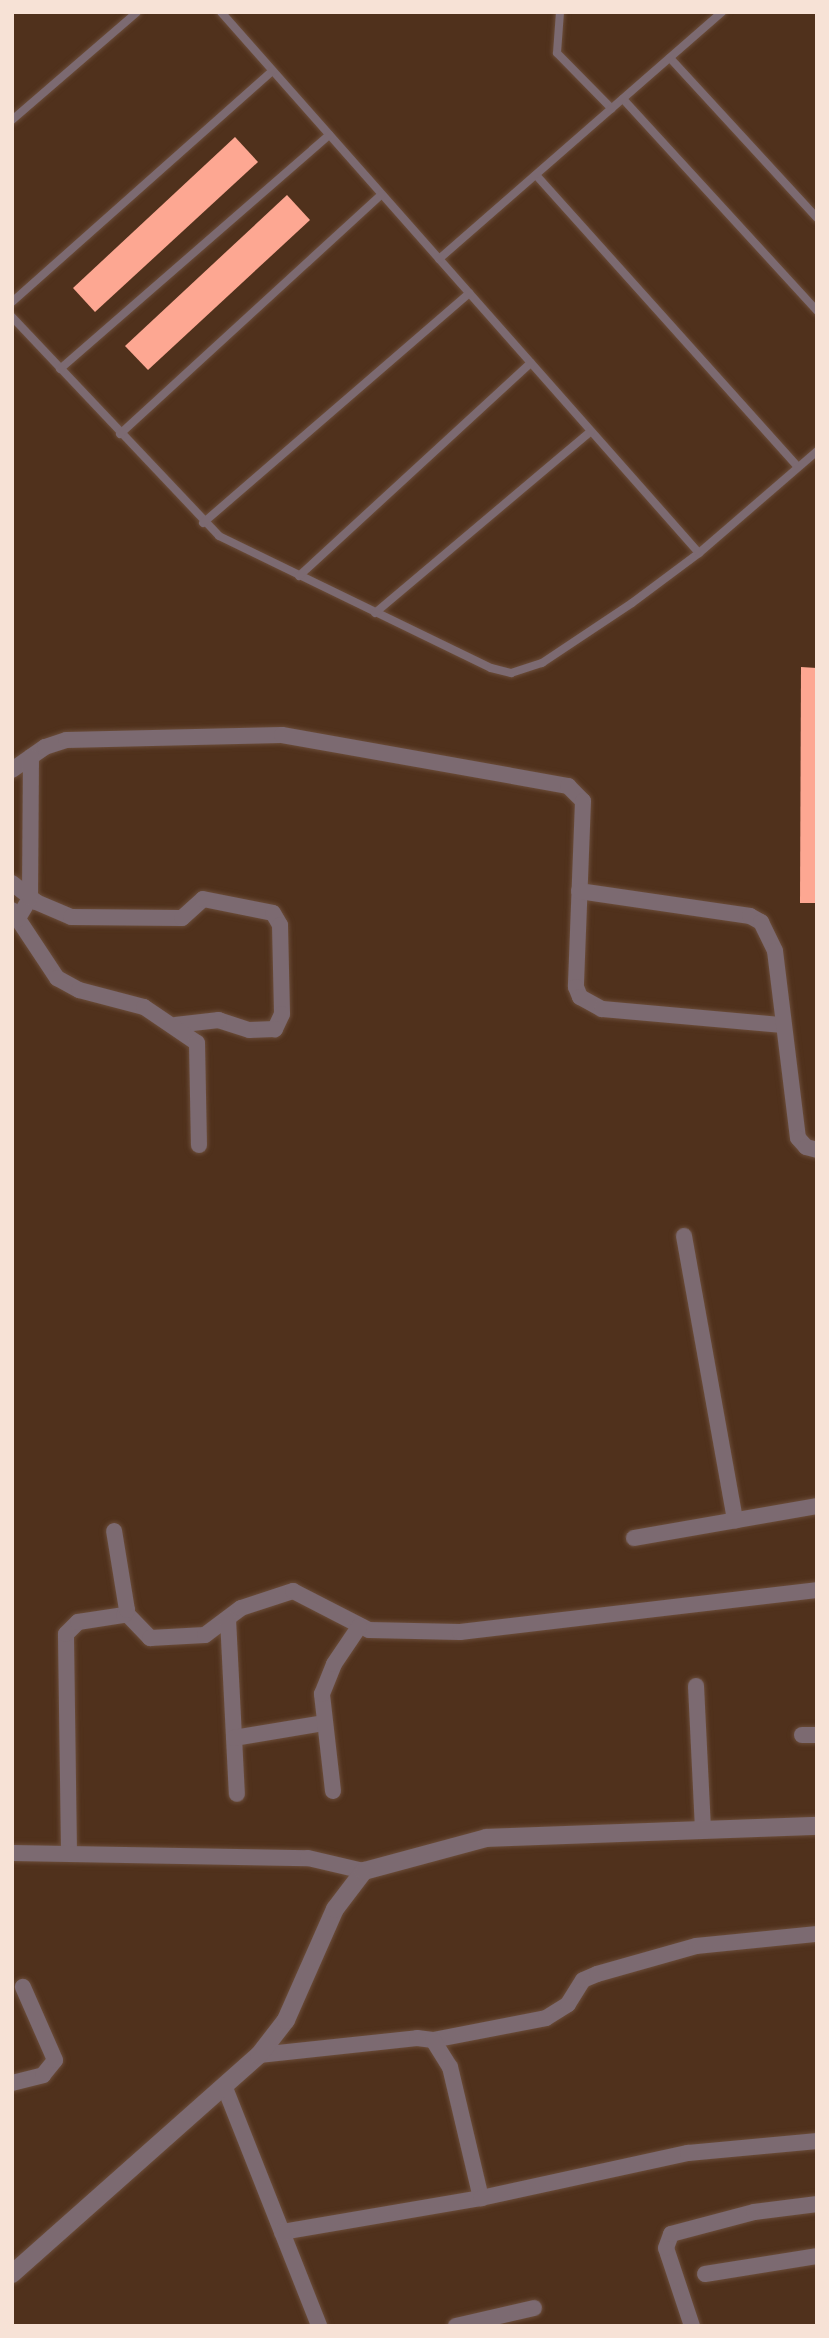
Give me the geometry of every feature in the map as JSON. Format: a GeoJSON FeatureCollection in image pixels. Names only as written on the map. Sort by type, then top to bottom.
{"type":"FeatureCollection","features":[{"type":"Feature","properties":{"kind":"street"},"geometry":{"type":"LineString","coordinates":[[12,771],[32,757],[66,740],[282,735],[568,786],[583,800],[576,987],[585,1003],[601,1009],[783,1025]]}},
{"type":"Feature","properties":{"kind":"street"},"geometry":{"type":"LineString","coordinates":[[32,757],[30,898],[15,915],[43,961],[66,985],[144,1007],[175,1024],[199,1048],[199,1145]]}},
{"type":"Feature","properties":{"kind":"street"},"geometry":{"type":"LineString","coordinates":[[12,883],[30,898],[71,917],[182,918],[203,899],[273,913],[280,925],[282,1001],[275,1028],[249,1030],[219,1020],[175,1024]]}},
{"type":"Feature","properties":{"kind":"street"},"geometry":{"type":"LineString","coordinates":[[579,891],[750,916],[761,922],[775,951],[798,1138],[806,1147],[817,1150]]}},
{"type":"Feature","properties":{"kind":"street"},"geometry":{"type":"LineString","coordinates":[[684,1236],[735,1520]]}},
{"type":"Feature","properties":{"kind":"street"},"geometry":{"type":"LineString","coordinates":[[634,1538],[817,1506]]}},
{"type":"Feature","properties":{"kind":"street"},"geometry":{"type":"LineString","coordinates":[[114,1531],[126,1613],[150,1638],[205,1635],[251,1604],[293,1591],[359,1627],[460,1632],[817,1590]]}},
{"type":"Feature","properties":{"kind":"street"},"geometry":{"type":"LineString","coordinates":[[69,1852],[66,1634],[78,1622],[126,1613]]}},
{"type":"Feature","properties":{"kind":"street"},"geometry":{"type":"LineString","coordinates":[[228,1619],[237,1794]]}},
{"type":"Feature","properties":{"kind":"street"},"geometry":{"type":"LineString","coordinates":[[333,1791],[325,1723],[325,1686],[359,1627]]}},
{"type":"Feature","properties":{"kind":"street"},"geometry":{"type":"LineString","coordinates":[[696,1686],[703,1827]]}},
{"type":"Feature","properties":{"kind":"street"},"geometry":{"type":"LineString","coordinates":[[234,1738],[325,1723]]}},
{"type":"Feature","properties":{"kind":"street"},"geometry":{"type":"LineString","coordinates":[[12,1853],[308,1858],[364,1871],[486,1838],[703,1827],[817,1826]]}},
{"type":"Feature","properties":{"kind":"street"},"geometry":{"type":"LineString","coordinates":[[12,2274],[225,2088],[259,2055],[286,2020],[335,1909],[364,1871]]}},
{"type":"Feature","properties":{"kind":"street"},"geometry":{"type":"LineString","coordinates":[[259,2055],[417,2038],[433,2040],[546,2018],[568,2004],[583,1980],[597,1974],[696,1947],[817,1934]]}},
{"type":"Feature","properties":{"kind":"street"},"geometry":{"type":"LineString","coordinates":[[12,2083],[43,2074],[55,2060],[23,1987]]}},
{"type":"Feature","properties":{"kind":"street"},"geometry":{"type":"LineString","coordinates":[[433,2040],[450,2067],[481,2198]]}},
{"type":"Feature","properties":{"kind":"street"},"geometry":{"type":"LineString","coordinates":[[225,2088],[319,2326]]}},
{"type":"Feature","properties":{"kind":"street"},"geometry":{"type":"LineString","coordinates":[[282,2232],[481,2198],[688,2153],[817,2141]]}},
{"type":"Feature","properties":{"kind":"street"},"geometry":{"type":"LineString","coordinates":[[692,2326],[666,2248],[671,2234],[754,2212],[817,2204]]}},
{"type":"Feature","properties":{"kind":"street"},"geometry":{"type":"LineString","coordinates":[[705,2274],[817,2256]]}},
{"type":"Feature","properties":{"kind":"street"},"geometry":{"type":"LineString","coordinates":[[456,2326],[534,2308]]}},
{"type":"Feature","properties":{"kind":"lane"},"geometry":{"type":"LineString","coordinates":[[12,120],[137,12]]}},
{"type":"Feature","properties":{"kind":"lane"},"geometry":{"type":"LineString","coordinates":[[221,12],[699,553]]}},
{"type":"Feature","properties":{"kind":"lane"},"geometry":{"type":"LineString","coordinates":[[560,12],[557,53],[612,109]]}},
{"type":"Feature","properties":{"kind":"lane"},"geometry":{"type":"LineString","coordinates":[[439,259],[722,12]]}},
{"type":"Feature","properties":{"kind":"lane"},"geometry":{"type":"LineString","coordinates":[[670,58],[817,218]]}},
{"type":"Feature","properties":{"kind":"lane"},"geometry":{"type":"LineString","coordinates":[[12,302],[272,71]]}},
{"type":"Feature","properties":{"kind":"lane"},"geometry":{"type":"LineString","coordinates":[[623,100],[817,311]]}},
{"type":"Feature","properties":{"kind":"lane"},"geometry":{"type":"LineString","coordinates":[[60,369],[329,135]]}},
{"type":"Feature","properties":{"kind":"lane"},"geometry":{"type":"LineString","coordinates":[[536,175],[798,467]]}},
{"type":"Feature","properties":{"kind":"lane"},"geometry":{"type":"LineString","coordinates":[[120,434],[382,195]]}},
{"type":"Feature","properties":{"kind":"lane"},"geometry":{"type":"LineString","coordinates":[[203,523],[469,293]]}},
{"type":"Feature","properties":{"kind":"lane"},"geometry":{"type":"LineString","coordinates":[[12,317],[203,523],[235,545],[491,668],[511,673],[542,663],[699,553],[817,451]]}},
{"type":"Feature","properties":{"kind":"lane"},"geometry":{"type":"LineString","coordinates":[[299,576],[531,363]]}},
{"type":"Feature","properties":{"kind":"lane"},"geometry":{"type":"LineString","coordinates":[[375,612],[591,431]]}},
{"type":"Feature","properties":{"kind":"building"},"geometry":{"type":"Polygon","coordinates":[[[235,137],[258,162],[95,312],[73,288],[235,137]]]}},
{"type":"Feature","properties":{"kind":"building"},"geometry":{"type":"Polygon","coordinates":[[[287,195],[310,220],[148,370],[125,346],[287,195]]]}},
{"type":"Feature","properties":{"kind":"building"},"geometry":{"type":"Polygon","coordinates":[[[801,667],[817,668],[817,903],[800,903],[801,667]]]}}]}
